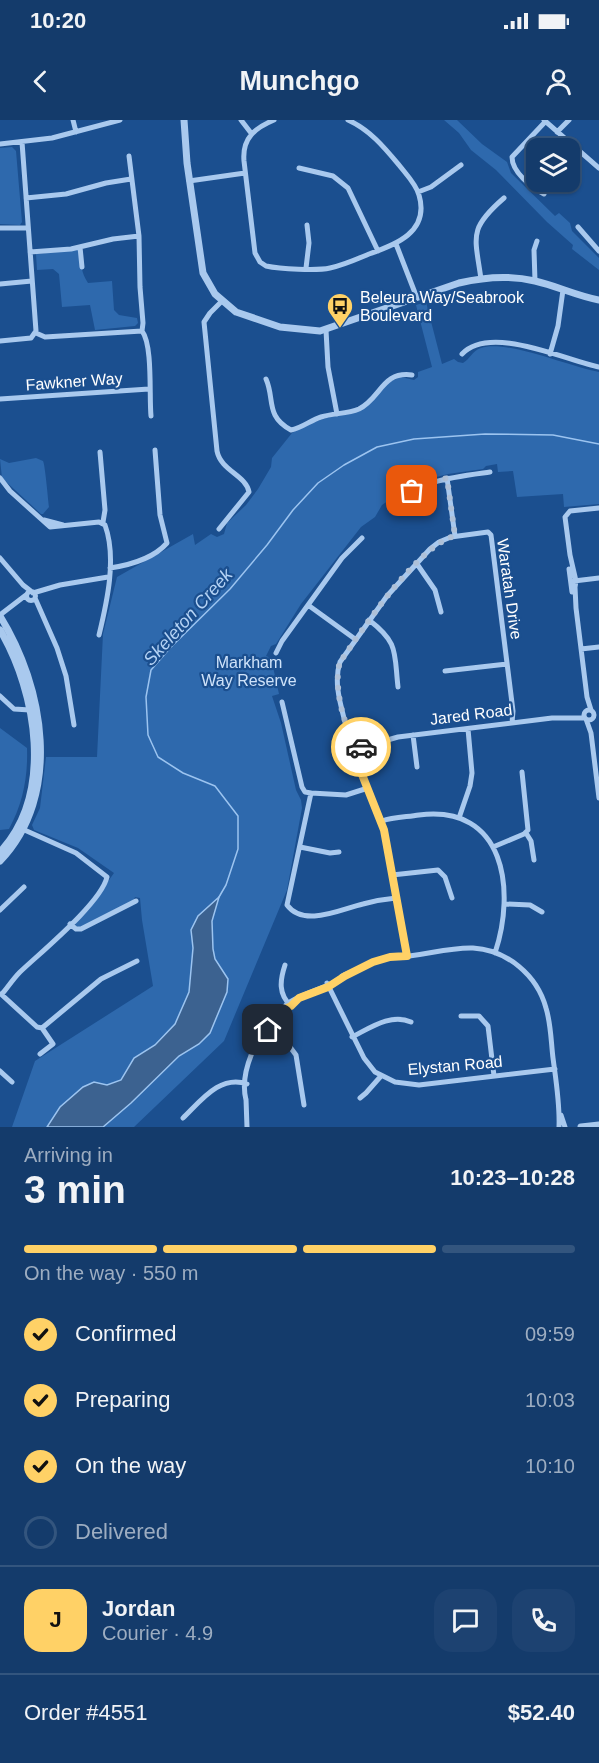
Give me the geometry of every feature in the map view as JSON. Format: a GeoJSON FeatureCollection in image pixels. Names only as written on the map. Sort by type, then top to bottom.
{"type":"FeatureCollection","features":[{"type":"Feature","properties":{"kind":"street"},"geometry":{"type":"LineString","coordinates":[[73,120],[76,132]]}},
{"type":"Feature","properties":{"kind":"street"},"geometry":{"type":"LineString","coordinates":[[0,144],[47,139],[120,120]]}},
{"type":"Feature","properties":{"kind":"street"},"geometry":{"type":"LineString","coordinates":[[184,120],[189,181],[203,273],[212,290],[236,312],[280,327],[326,330],[459,283],[507,277],[535,281],[579,296],[599,300]]}},
{"type":"Feature","properties":{"kind":"street"},"geometry":{"type":"LineString","coordinates":[[241,120],[251,133]]}},
{"type":"Feature","properties":{"kind":"street"},"geometry":{"type":"LineString","coordinates":[[274,120],[251,133],[244,148],[255,253],[264,265],[306,268],[330,268],[396,244],[409,236],[417,223],[421,206],[418,192],[410,178],[363,125],[348,120]]}},
{"type":"Feature","properties":{"kind":"street"},"geometry":{"type":"LineString","coordinates":[[557,132],[569,120]]}},
{"type":"Feature","properties":{"kind":"street"},"geometry":{"type":"LineString","coordinates":[[544,194],[516,170],[512,162],[514,153],[544,121],[599,168]]}},
{"type":"Feature","properties":{"kind":"street"},"geometry":{"type":"LineString","coordinates":[[0,341],[31,338],[36,333],[22,142]]}},
{"type":"Feature","properties":{"kind":"street"},"geometry":{"type":"LineString","coordinates":[[129,156],[130,179],[139,236],[142,331],[146,337],[149,361],[151,416]]}},
{"type":"Feature","properties":{"kind":"street"},"geometry":{"type":"LineString","coordinates":[[418,192],[431,187],[461,165]]}},
{"type":"Feature","properties":{"kind":"street"},"geometry":{"type":"LineString","coordinates":[[299,168],[333,176],[348,188],[378,251]]}},
{"type":"Feature","properties":{"kind":"street"},"geometry":{"type":"LineString","coordinates":[[189,181],[245,173]]}},
{"type":"Feature","properties":{"kind":"street"},"geometry":{"type":"LineString","coordinates":[[26,198],[66,194],[130,179]]}},
{"type":"Feature","properties":{"kind":"street"},"geometry":{"type":"LineString","coordinates":[[481,279],[475,246],[476,232],[483,217],[504,198]]}},
{"type":"Feature","properties":{"kind":"street"},"geometry":{"type":"LineString","coordinates":[[306,268],[309,243],[307,225]]}},
{"type":"Feature","properties":{"kind":"street"},"geometry":{"type":"LineString","coordinates":[[578,227],[599,251]]}},
{"type":"Feature","properties":{"kind":"street"},"geometry":{"type":"LineString","coordinates":[[0,228],[28,228]]}},
{"type":"Feature","properties":{"kind":"street"},"geometry":{"type":"LineString","coordinates":[[30,252],[80,247],[113,239],[139,236]]}},
{"type":"Feature","properties":{"kind":"street"},"geometry":{"type":"LineString","coordinates":[[535,281],[534,250],[537,241]]}},
{"type":"Feature","properties":{"kind":"street"},"geometry":{"type":"LineString","coordinates":[[396,244],[417,298]]}},
{"type":"Feature","properties":{"kind":"street"},"geometry":{"type":"LineString","coordinates":[[80,247],[82,267]]}},
{"type":"Feature","properties":{"kind":"street"},"geometry":{"type":"LineString","coordinates":[[0,284],[32,281]]}},
{"type":"Feature","properties":{"kind":"street"},"geometry":{"type":"LineString","coordinates":[[550,354],[558,326],[563,290]]}},
{"type":"Feature","properties":{"kind":"street"},"geometry":{"type":"LineString","coordinates":[[219,529],[248,495],[249,489],[222,464],[217,451],[204,322],[222,301]]}},
{"type":"Feature","properties":{"kind":"street"},"geometry":{"type":"LineString","coordinates":[[326,330],[328,367],[338,414]]}},
{"type":"Feature","properties":{"kind":"street"},"geometry":{"type":"LineString","coordinates":[[36,333],[49,337],[142,331]]}},
{"type":"Feature","properties":{"kind":"street"},"geometry":{"type":"LineString","coordinates":[[462,354],[471,348],[499,342],[599,368]]}},
{"type":"Feature","properties":{"kind":"street"},"geometry":{"type":"LineString","coordinates":[[266,379],[272,411],[285,427],[291,430],[317,418],[349,412],[363,406],[393,377],[402,374],[412,375]]}},
{"type":"Feature","properties":{"kind":"street","name":"Fawkner Way"},"geometry":{"type":"LineString","coordinates":[[0,399],[149,389]]}},
{"type":"Feature","properties":{"kind":"street"},"geometry":{"type":"LineString","coordinates":[[110,568],[134,564],[167,543],[160,515],[155,450]]}},
{"type":"Feature","properties":{"kind":"street"},"geometry":{"type":"LineString","coordinates":[[99,635],[110,586],[106,528],[103,522],[105,510],[100,452]]}},
{"type":"Feature","properties":{"kind":"street"},"geometry":{"type":"LineString","coordinates":[[390,508],[401,497],[420,487],[447,478],[490,472]]}},
{"type":"Feature","properties":{"kind":"street"},"geometry":{"type":"LineString","coordinates":[[0,478],[10,491],[44,520],[63,525],[103,522]]}},
{"type":"Feature","properties":{"kind":"street"},"geometry":{"type":"LineString","coordinates":[[447,478],[455,536]]}},
{"type":"Feature","properties":{"kind":"street"},"geometry":{"type":"LineString","coordinates":[[599,508],[570,511],[566,514],[599,798]]}},
{"type":"Feature","properties":{"kind":"street","name":"Waratah Drive"},"geometry":{"type":"LineString","coordinates":[[350,747],[349,731],[337,686],[336,672],[340,662],[387,596],[439,542],[455,536],[485,532],[491,535],[514,723]]}},
{"type":"Feature","properties":{"kind":"street"},"geometry":{"type":"LineString","coordinates":[[276,653],[282,641],[342,558],[362,538]]}},
{"type":"Feature","properties":{"kind":"street"},"geometry":{"type":"LineString","coordinates":[[0,558],[31,596],[52,637],[64,669],[74,725]]}},
{"type":"Feature","properties":{"kind":"street"},"geometry":{"type":"LineString","coordinates":[[417,564],[435,590],[441,612]]}},
{"type":"Feature","properties":{"kind":"street"},"geometry":{"type":"LineString","coordinates":[[0,852],[31,813],[39,779],[40,754],[37,717],[25,667],[0,615],[31,596],[60,585],[108,577]]}},
{"type":"Feature","properties":{"kind":"street"},"geometry":{"type":"LineString","coordinates":[[574,581],[599,578]]}},
{"type":"Feature","properties":{"kind":"street"},"geometry":{"type":"LineString","coordinates":[[308,605],[355,639]]}},
{"type":"Feature","properties":{"kind":"street"},"geometry":{"type":"LineString","coordinates":[[369,620],[385,632],[392,643],[398,687]]}},
{"type":"Feature","properties":{"kind":"street"},"geometry":{"type":"LineString","coordinates":[[0,630],[18,665],[30,710],[34,770],[28,806],[15,845],[0,861]]}},
{"type":"Feature","properties":{"kind":"street"},"geometry":{"type":"LineString","coordinates":[[582,649],[599,647]]}},
{"type":"Feature","properties":{"kind":"street"},"geometry":{"type":"LineString","coordinates":[[445,671],[507,664]]}},
{"type":"Feature","properties":{"kind":"street"},"geometry":{"type":"LineString","coordinates":[[0,696],[14,709],[30,710]]}},
{"type":"Feature","properties":{"kind":"street"},"geometry":{"type":"LineString","coordinates":[[282,702],[305,792],[346,795],[368,788]]}},
{"type":"Feature","properties":{"kind":"street","name":"Jared Road"},"geometry":{"type":"LineString","coordinates":[[358,745],[413,735],[591,714]]}},
{"type":"Feature","properties":{"kind":"street"},"geometry":{"type":"LineString","coordinates":[[459,818],[472,773],[468,729]]}},
{"type":"Feature","properties":{"kind":"street","name":"Waratah Drive"},"geometry":{"type":"LineString","coordinates":[[349,731],[358,745]]}},
{"type":"Feature","properties":{"kind":"street"},"geometry":{"type":"LineString","coordinates":[[413,735],[417,767]]}},
{"type":"Feature","properties":{"kind":"street","name":"Jared Road"},"geometry":{"type":"LineString","coordinates":[[361,754],[377,743]]}},
{"type":"Feature","properties":{"kind":"street"},"geometry":{"type":"LineString","coordinates":[[361,772],[361,748],[358,745],[350,747],[349,752],[361,772],[382,821],[406,955]]}},
{"type":"Feature","properties":{"kind":"street"},"geometry":{"type":"LineString","coordinates":[[353,756],[361,754]]}},
{"type":"Feature","properties":{"kind":"street"},"geometry":{"type":"LineString","coordinates":[[493,847],[526,833],[529,825],[522,772]]}},
{"type":"Feature","properties":{"kind":"street"},"geometry":{"type":"LineString","coordinates":[[311,793],[292,887],[286,902],[287,907],[306,916],[318,916],[366,903],[396,898]]}},
{"type":"Feature","properties":{"kind":"street"},"geometry":{"type":"LineString","coordinates":[[382,821],[435,814],[459,818],[480,831],[493,847],[503,874],[505,904],[503,924],[495,953]]}},
{"type":"Feature","properties":{"kind":"street"},"geometry":{"type":"LineString","coordinates":[[21,828],[75,853],[106,874],[106,881],[91,903],[1,993],[37,1027],[42,1028],[53,1044],[40,1054]]}},
{"type":"Feature","properties":{"kind":"street"},"geometry":{"type":"LineString","coordinates":[[526,833],[531,841],[534,860]]}},
{"type":"Feature","properties":{"kind":"street"},"geometry":{"type":"LineString","coordinates":[[300,848],[330,853],[339,852]]}},
{"type":"Feature","properties":{"kind":"street"},"geometry":{"type":"LineString","coordinates":[[392,875],[438,870],[445,877],[452,898]]}},
{"type":"Feature","properties":{"kind":"street"},"geometry":{"type":"LineString","coordinates":[[0,910],[24,887]]}},
{"type":"Feature","properties":{"kind":"street"},"geometry":{"type":"LineString","coordinates":[[70,924],[76,929],[81,929],[136,901]]}},
{"type":"Feature","properties":{"kind":"street"},"geometry":{"type":"LineString","coordinates":[[505,904],[530,905],[542,912]]}},
{"type":"Feature","properties":{"kind":"street"},"geometry":{"type":"LineString","coordinates":[[247,1127],[245,1084],[255,1049],[263,1034],[289,1004],[373,962],[390,957],[463,948],[495,953],[520,967],[532,979],[541,994],[548,1015],[560,1107],[565,1127]]}},
{"type":"Feature","properties":{"kind":"street"},"geometry":{"type":"LineString","coordinates":[[42,1028],[101,979],[137,961]]}},
{"type":"Feature","properties":{"kind":"street"},"geometry":{"type":"LineString","coordinates":[[285,965],[280,983],[289,1004]]}},
{"type":"Feature","properties":{"kind":"street"},"geometry":{"type":"LineString","coordinates":[[328,985],[364,1058],[381,1076],[360,1098]]}},
{"type":"Feature","properties":{"kind":"street"},"geometry":{"type":"LineString","coordinates":[[461,1016],[479,1016],[487,1023],[494,1076]]}},
{"type":"Feature","properties":{"kind":"street"},"geometry":{"type":"LineString","coordinates":[[352,1037],[394,1018],[402,1018],[411,1022]]}},
{"type":"Feature","properties":{"kind":"street"},"geometry":{"type":"LineString","coordinates":[[270,1025],[296,1055],[304,1105]]}},
{"type":"Feature","properties":{"kind":"street","name":"Elystan Road"},"geometry":{"type":"LineString","coordinates":[[381,1076],[400,1084],[413,1085],[555,1069]]}},
{"type":"Feature","properties":{"kind":"street"},"geometry":{"type":"LineString","coordinates":[[0,1071],[12,1082]]}},
{"type":"Feature","properties":{"kind":"street"},"geometry":{"type":"LineString","coordinates":[[183,1118],[213,1090],[222,1085],[245,1084]]}},
{"type":"Feature","properties":{"kind":"street"},"geometry":{"type":"LineString","coordinates":[[559,1127],[560,1107]]}},
{"type":"Feature","properties":{"kind":"street"},"geometry":{"type":"LineString","coordinates":[[581,1127],[599,1125]]}},
{"type":"Feature","properties":{"kind":"green space"},"geometry":{"type":"Polygon","coordinates":[[[444,120],[457,120],[482,144],[507,162],[511,173],[526,188],[526,192],[530,192],[555,216],[559,213],[570,223],[572,231],[599,258],[599,270],[572,249],[573,245],[496,170],[471,150],[459,133],[444,120]]]}},
{"type":"Feature","properties":{"kind":"green space"},"geometry":{"type":"Polygon","coordinates":[[[12,147],[16,151],[22,222],[20,225],[0,224],[0,148],[12,147]]]}},
{"type":"Feature","properties":{"kind":"green space"},"geometry":{"type":"Polygon","coordinates":[[[78,250],[82,271],[88,283],[112,281],[114,310],[119,315],[137,318],[138,323],[135,326],[95,330],[90,305],[62,307],[59,274],[53,269],[37,270],[36,254],[78,250]]]}},
{"type":"Feature","properties":{"kind":"green space","name":"Markham Way Reserve"},"geometry":{"type":"Polygon","coordinates":[[[426,302],[442,364],[454,359],[463,363],[478,349],[492,346],[522,350],[599,372],[599,504],[564,507],[563,494],[517,497],[513,471],[498,472],[497,464],[486,466],[483,469],[425,480],[382,505],[375,517],[361,527],[301,604],[266,656],[271,658],[279,694],[272,696],[302,808],[287,890],[224,1041],[134,1127],[12,1127],[35,1061],[153,986],[140,898],[135,897],[133,901],[80,928],[76,926],[75,923],[114,873],[78,848],[34,830],[32,825],[40,808],[46,757],[97,757],[103,634],[117,577],[193,534],[195,545],[211,534],[217,537],[224,534],[227,523],[246,505],[258,489],[271,467],[272,458],[292,433],[307,424],[353,413],[391,381],[401,377],[414,380],[418,377],[418,372],[432,367],[416,305],[426,302]]]}},
{"type":"Feature","properties":{"kind":"green space"},"geometry":{"type":"Polygon","coordinates":[[[36,458],[43,461],[46,474],[49,507],[43,514],[2,478],[0,459],[9,463],[36,458]]]}},
{"type":"Feature","properties":{"kind":"green space"},"geometry":{"type":"Polygon","coordinates":[[[0,728],[27,748],[27,759],[24,790],[18,809],[9,829],[0,830],[0,728]]]}},
{"type":"Feature","properties":{"kind":"shaded area"},"geometry":{"type":"Polygon","coordinates":[[[219,897],[212,921],[213,949],[215,959],[228,979],[227,992],[210,1033],[199,1044],[179,1056],[103,1127],[47,1127],[60,1107],[83,1087],[94,1082],[107,1085],[121,1080],[134,1058],[155,1045],[175,1024],[189,992],[193,948],[191,930],[198,916],[219,897]]]}},
{"type":"Feature","properties":{"kind":"waterway","name":"Skeleton Creek"},"geometry":{"type":"LineString","coordinates":[[219,897],[226,885],[238,849],[238,816],[215,786],[183,773],[158,757],[148,735],[146,697],[151,670],[230,589],[293,510],[318,483],[344,465],[377,447],[414,439],[485,434],[553,435],[599,444]]}},
{"type":"Feature","properties":{"kind":"way so far"},"geometry":{"type":"LineString","coordinates":[[361,747],[349,731],[337,686],[336,672],[340,662],[391,591],[435,545],[455,536],[447,478],[428,483],[412,491]]}},
{"type":"Feature","properties":{"kind":"place","name":"Beleura Way/Seabrook Boulevard"},"geometry":{"type":"Point","coordinates":[340,329]}},
{"type":"Feature","properties":{"kind":"route"},"geometry":{"type":"LineString","coordinates":[[268,1030],[281,1011],[291,1006],[299,998],[315,990],[328,987],[373,962],[390,957],[407,956],[382,821],[361,772],[361,747]]}}]}
